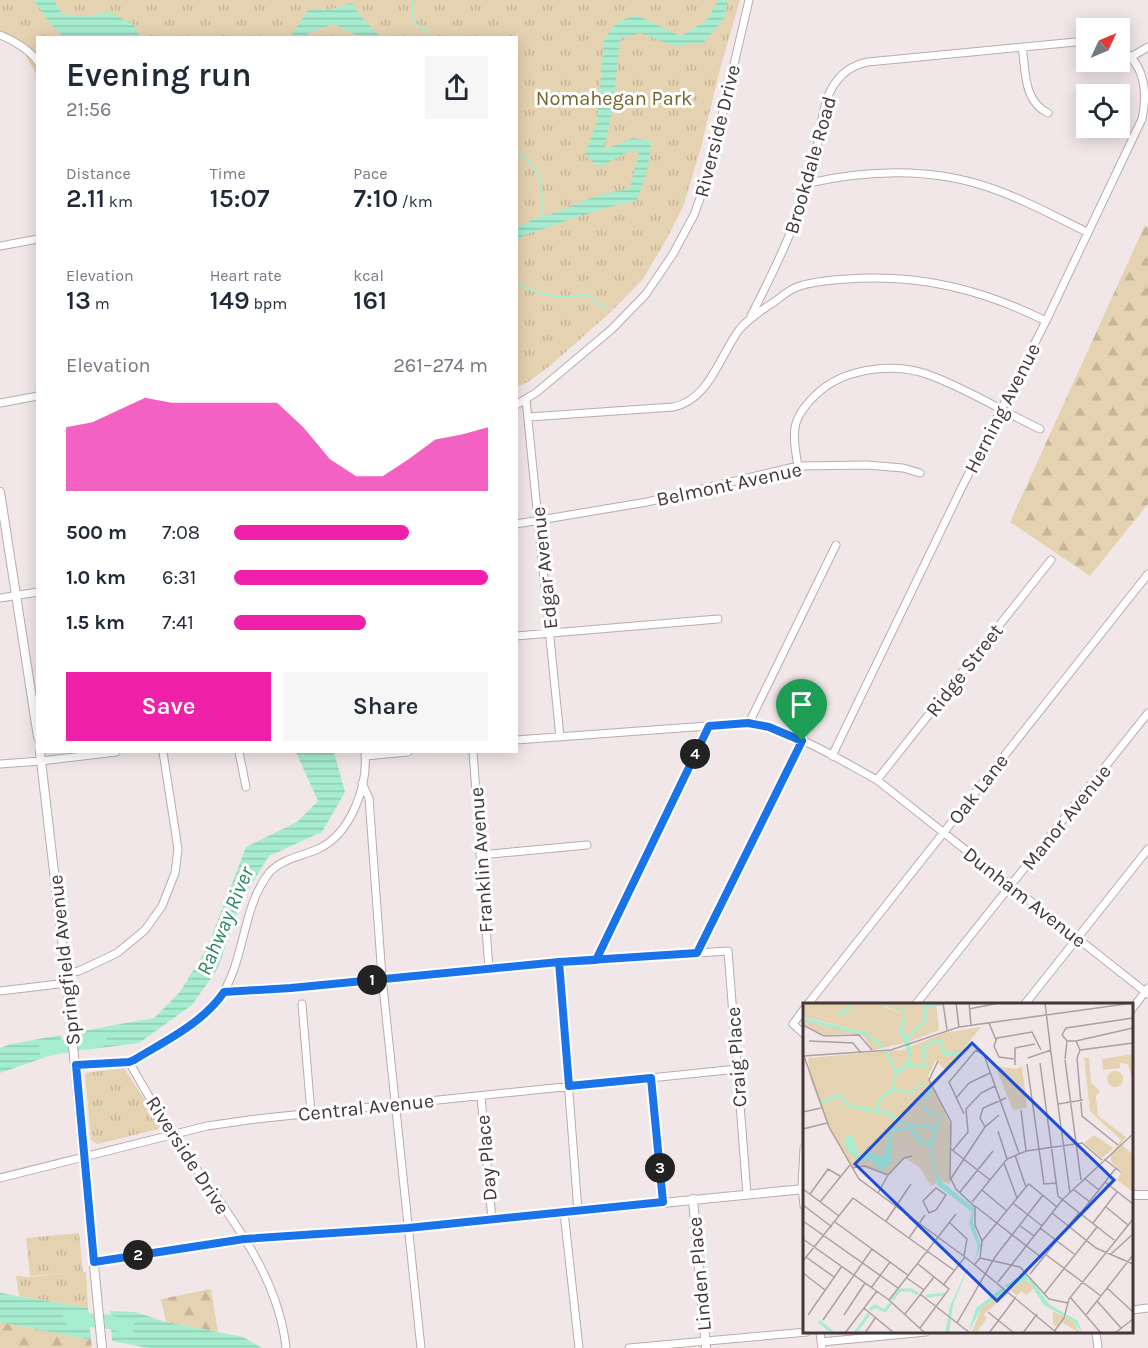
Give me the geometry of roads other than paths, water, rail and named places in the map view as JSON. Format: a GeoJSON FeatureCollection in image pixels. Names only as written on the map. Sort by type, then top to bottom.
{"type":"FeatureCollection","features":[{"type":"Feature","properties":{"kind":"street","name":"Riverside Drive"},"geometry":{"type":"LineString","coordinates":[[518,404],[526,400],[612,329],[660,276],[679,244],[702,197],[749,0]]}},
{"type":"Feature","properties":{"kind":"street"},"geometry":{"type":"LineString","coordinates":[[0,35],[36,60]]}},
{"type":"Feature","properties":{"kind":"street","name":"Brookdale Road"},"geometry":{"type":"LineString","coordinates":[[750,318],[780,258],[801,208],[816,156],[828,96],[836,81],[848,70],[868,62],[1076,42]]}},
{"type":"Feature","properties":{"kind":"street"},"geometry":{"type":"LineString","coordinates":[[1022,47],[1029,93],[1036,105],[1048,113]]}},
{"type":"Feature","properties":{"kind":"street"},"geometry":{"type":"LineString","coordinates":[[1131,57],[1148,47]]}},
{"type":"Feature","properties":{"kind":"street","name":"Herning Avenue"},"geometry":{"type":"LineString","coordinates":[[832,756],[1046,321],[1145,108],[1147,97],[1144,80],[1140,69],[1131,57]]}},
{"type":"Feature","properties":{"kind":"street"},"geometry":{"type":"LineString","coordinates":[[808,183],[871,172],[935,174],[966,180],[997,190],[1087,232]]}},
{"type":"Feature","properties":{"kind":"street"},"geometry":{"type":"LineString","coordinates":[[0,246],[36,239]]}},
{"type":"Feature","properties":{"kind":"street"},"geometry":{"type":"LineString","coordinates":[[529,417],[682,405],[689,402],[706,386],[724,352],[750,318],[797,287],[833,280],[869,277],[942,283],[1004,301],[1046,321]]}},
{"type":"Feature","properties":{"kind":"street"},"geometry":{"type":"LineString","coordinates":[[798,466],[792,436],[799,414],[826,386],[859,373],[880,369],[921,372],[932,376],[1040,429]]}},
{"type":"Feature","properties":{"kind":"street"},"geometry":{"type":"LineString","coordinates":[[0,403],[36,396]]}},
{"type":"Feature","properties":{"kind":"street","name":"Edgar Avenue"},"geometry":{"type":"LineString","coordinates":[[526,400],[560,737]]}},
{"type":"Feature","properties":{"kind":"street","name":"Belmont Avenue"},"geometry":{"type":"LineString","coordinates":[[518,524],[648,502],[798,466],[867,465],[903,468],[920,473]]}},
{"type":"Feature","properties":{"kind":"street"},"geometry":{"type":"LineString","coordinates":[[0,492],[36,725]]}},
{"type":"Feature","properties":{"kind":"street"},"geometry":{"type":"LineString","coordinates":[[748,723],[836,545]]}},
{"type":"Feature","properties":{"kind":"street","name":"Ridge Street"},"geometry":{"type":"LineString","coordinates":[[877,780],[1051,560]]}},
{"type":"Feature","properties":{"kind":"street","name":"Oak Lane"},"geometry":{"type":"LineString","coordinates":[[810,1003],[1148,574]]}},
{"type":"Feature","properties":{"kind":"street"},"geometry":{"type":"LineString","coordinates":[[0,598],[36,592]]}},
{"type":"Feature","properties":{"kind":"street"},"geometry":{"type":"LineString","coordinates":[[518,636],[718,619]]}},
{"type":"Feature","properties":{"kind":"street","name":"Manor Avenue"},"geometry":{"type":"LineString","coordinates":[[918,1003],[1148,713]]}},
{"type":"Feature","properties":{"kind":"street","name":"Dunham Avenue"},"geometry":{"type":"LineString","coordinates":[[518,740],[748,723],[769,727],[802,741],[877,780],[1077,939],[1147,991]]}},
{"type":"Feature","properties":{"kind":"street"},"geometry":{"type":"LineString","coordinates":[[596,960],[709,726]]}},
{"type":"Feature","properties":{"kind":"street"},"geometry":{"type":"LineString","coordinates":[[224,992],[559,962],[697,953],[802,741]]}},
{"type":"Feature","properties":{"kind":"street","name":"Springfield Avenue"},"geometry":{"type":"LineString","coordinates":[[40,753],[76,1065],[102,1348]]}},
{"type":"Feature","properties":{"kind":"street"},"geometry":{"type":"LineString","coordinates":[[0,764],[108,753]]}},
{"type":"Feature","properties":{"kind":"street"},"geometry":{"type":"LineString","coordinates":[[66,973],[80,971],[117,953],[145,930],[162,906],[175,873],[177,849],[163,753]]}},
{"type":"Feature","properties":{"kind":"street"},"geometry":{"type":"LineString","coordinates":[[239,753],[246,787]]}},
{"type":"Feature","properties":{"kind":"street"},"geometry":{"type":"LineString","coordinates":[[76,1065],[129,1062],[216,1005],[224,992],[255,901],[266,878],[279,864],[320,848],[338,834],[352,811],[362,783],[365,754],[386,753]]}},
{"type":"Feature","properties":{"kind":"street","name":"Franklin Avenue"},"geometry":{"type":"LineString","coordinates":[[472,753],[489,969]]}},
{"type":"Feature","properties":{"kind":"street"},"geometry":{"type":"LineString","coordinates":[[362,783],[369,798],[382,979],[421,1348]]}},
{"type":"Feature","properties":{"kind":"street"},"geometry":{"type":"LineString","coordinates":[[480,855],[587,845]]}},
{"type":"Feature","properties":{"kind":"street"},"geometry":{"type":"LineString","coordinates":[[1027,1003],[1148,849]]}},
{"type":"Feature","properties":{"kind":"street","name":"Craig Place"},"geometry":{"type":"LineString","coordinates":[[697,953],[728,951],[747,1194]]}},
{"type":"Feature","properties":{"kind":"street"},"geometry":{"type":"LineString","coordinates":[[559,962],[579,1211]]}},
{"type":"Feature","properties":{"kind":"street"},"geometry":{"type":"LineString","coordinates":[[0,991],[67,983]]}},
{"type":"Feature","properties":{"kind":"street"},"geometry":{"type":"LineString","coordinates":[[1133,1006],[1147,991]]}},
{"type":"Feature","properties":{"kind":"street"},"geometry":{"type":"LineString","coordinates":[[302,1004],[311,1113]]}},
{"type":"Feature","properties":{"kind":"street"},"geometry":{"type":"LineString","coordinates":[[803,1010],[793,1024],[803,1033]]}},
{"type":"Feature","properties":{"kind":"street","name":"Riverside Drive"},"geometry":{"type":"LineString","coordinates":[[129,1062],[173,1135],[244,1239],[275,1298],[286,1348]]}},
{"type":"Feature","properties":{"kind":"street","name":"Central Avenue"},"geometry":{"type":"LineString","coordinates":[[0,1178],[207,1126],[311,1113],[737,1069]]}},
{"type":"Feature","properties":{"kind":"street"},"geometry":{"type":"LineString","coordinates":[[651,1078],[663,1202]]}},
{"type":"Feature","properties":{"kind":"street","name":"Day Place"},"geometry":{"type":"LineString","coordinates":[[481,1096],[492,1220]]}},
{"type":"Feature","properties":{"kind":"street"},"geometry":{"type":"LineString","coordinates":[[94,1262],[244,1239],[408,1228],[803,1189]]}},
{"type":"Feature","properties":{"kind":"street","name":"Linden Place"},"geometry":{"type":"LineString","coordinates":[[693,1199],[706,1344]]}},
{"type":"Feature","properties":{"kind":"street"},"geometry":{"type":"LineString","coordinates":[[564,1212],[579,1348]]}},
{"type":"Feature","properties":{"kind":"street"},"geometry":{"type":"LineString","coordinates":[[1133,1310],[1148,1308]]}},
{"type":"Feature","properties":{"kind":"street"},"geometry":{"type":"LineString","coordinates":[[628,1348],[706,1344],[803,1332]]}},
{"type":"Feature","properties":{"kind":"street"},"geometry":{"type":"LineString","coordinates":[[821,1345],[918,1333]]}},
{"type":"Feature","properties":{"kind":"street"},"geometry":{"type":"LineString","coordinates":[[1096,1333],[1098,1348]]}},
{"type":"Feature","properties":{"kind":"water"},"geometry":{"type":"Polygon","coordinates":[[[34,0],[54,0],[61,13],[85,15],[110,12],[134,25],[140,36],[63,36],[49,22],[34,0]]]}},
{"type":"Feature","properties":{"kind":"water"},"geometry":{"type":"Polygon","coordinates":[[[718,0],[728,0],[724,19],[703,43],[674,46],[640,33],[620,39],[613,106],[604,150],[633,138],[651,141],[650,157],[636,201],[594,211],[524,235],[518,240],[518,227],[536,218],[593,197],[630,188],[639,152],[632,150],[599,167],[585,155],[597,121],[604,40],[617,22],[636,15],[681,36],[707,20],[718,0]]]}},
{"type":"Feature","properties":{"kind":"water"},"geometry":{"type":"Polygon","coordinates":[[[352,3],[361,17],[380,36],[358,36],[334,24],[310,32],[306,36],[291,36],[308,10],[332,9],[352,3]]]}},
{"type":"Feature","properties":{"kind":"water"},"geometry":{"type":"Polygon","coordinates":[[[296,753],[334,753],[345,792],[322,832],[269,856],[241,901],[218,968],[192,1005],[139,1043],[85,1050],[82,1031],[154,1018],[180,992],[207,948],[246,847],[297,822],[318,801],[296,753]]]}},
{"type":"Feature","properties":{"kind":"water"},"geometry":{"type":"Polygon","coordinates":[[[61,1035],[63,1051],[0,1073],[0,1048],[61,1035]]]}},
{"type":"Feature","properties":{"kind":"water"},"geometry":{"type":"Polygon","coordinates":[[[0,1293],[88,1308],[91,1340],[0,1322],[0,1293]]]}},
{"type":"Feature","properties":{"kind":"water"},"geometry":{"type":"Polygon","coordinates":[[[110,1311],[135,1312],[166,1322],[243,1337],[262,1348],[149,1348],[112,1341],[110,1311]]]}},
{"type":"Feature","properties":{"kind":"waterway"},"geometry":{"type":"LineString","coordinates":[[413,0],[413,22],[425,30],[428,36]]}},
{"type":"Feature","properties":{"kind":"waterway"},"geometry":{"type":"LineString","coordinates":[[518,153],[532,165],[540,179],[543,216]]}},
{"type":"Feature","properties":{"kind":"waterway"},"geometry":{"type":"LineString","coordinates":[[518,285],[551,296],[567,297],[587,294],[606,309]]}},
{"type":"Feature","properties":{"kind":"waterway","name":"Rahway River"},"geometry":{"type":"LineString","coordinates":[[45,1049],[100,1040]]}},
{"type":"Feature","properties":{"kind":"waterway","name":"Rahway River"},"geometry":{"type":"LineString","coordinates":[[70,1318],[109,1322],[128,1327]]}},
{"type":"Feature","properties":{"kind":"park label","name":"Nomahegan Park"},"geometry":{"type":"Point","coordinates":[614,98]}}]}
